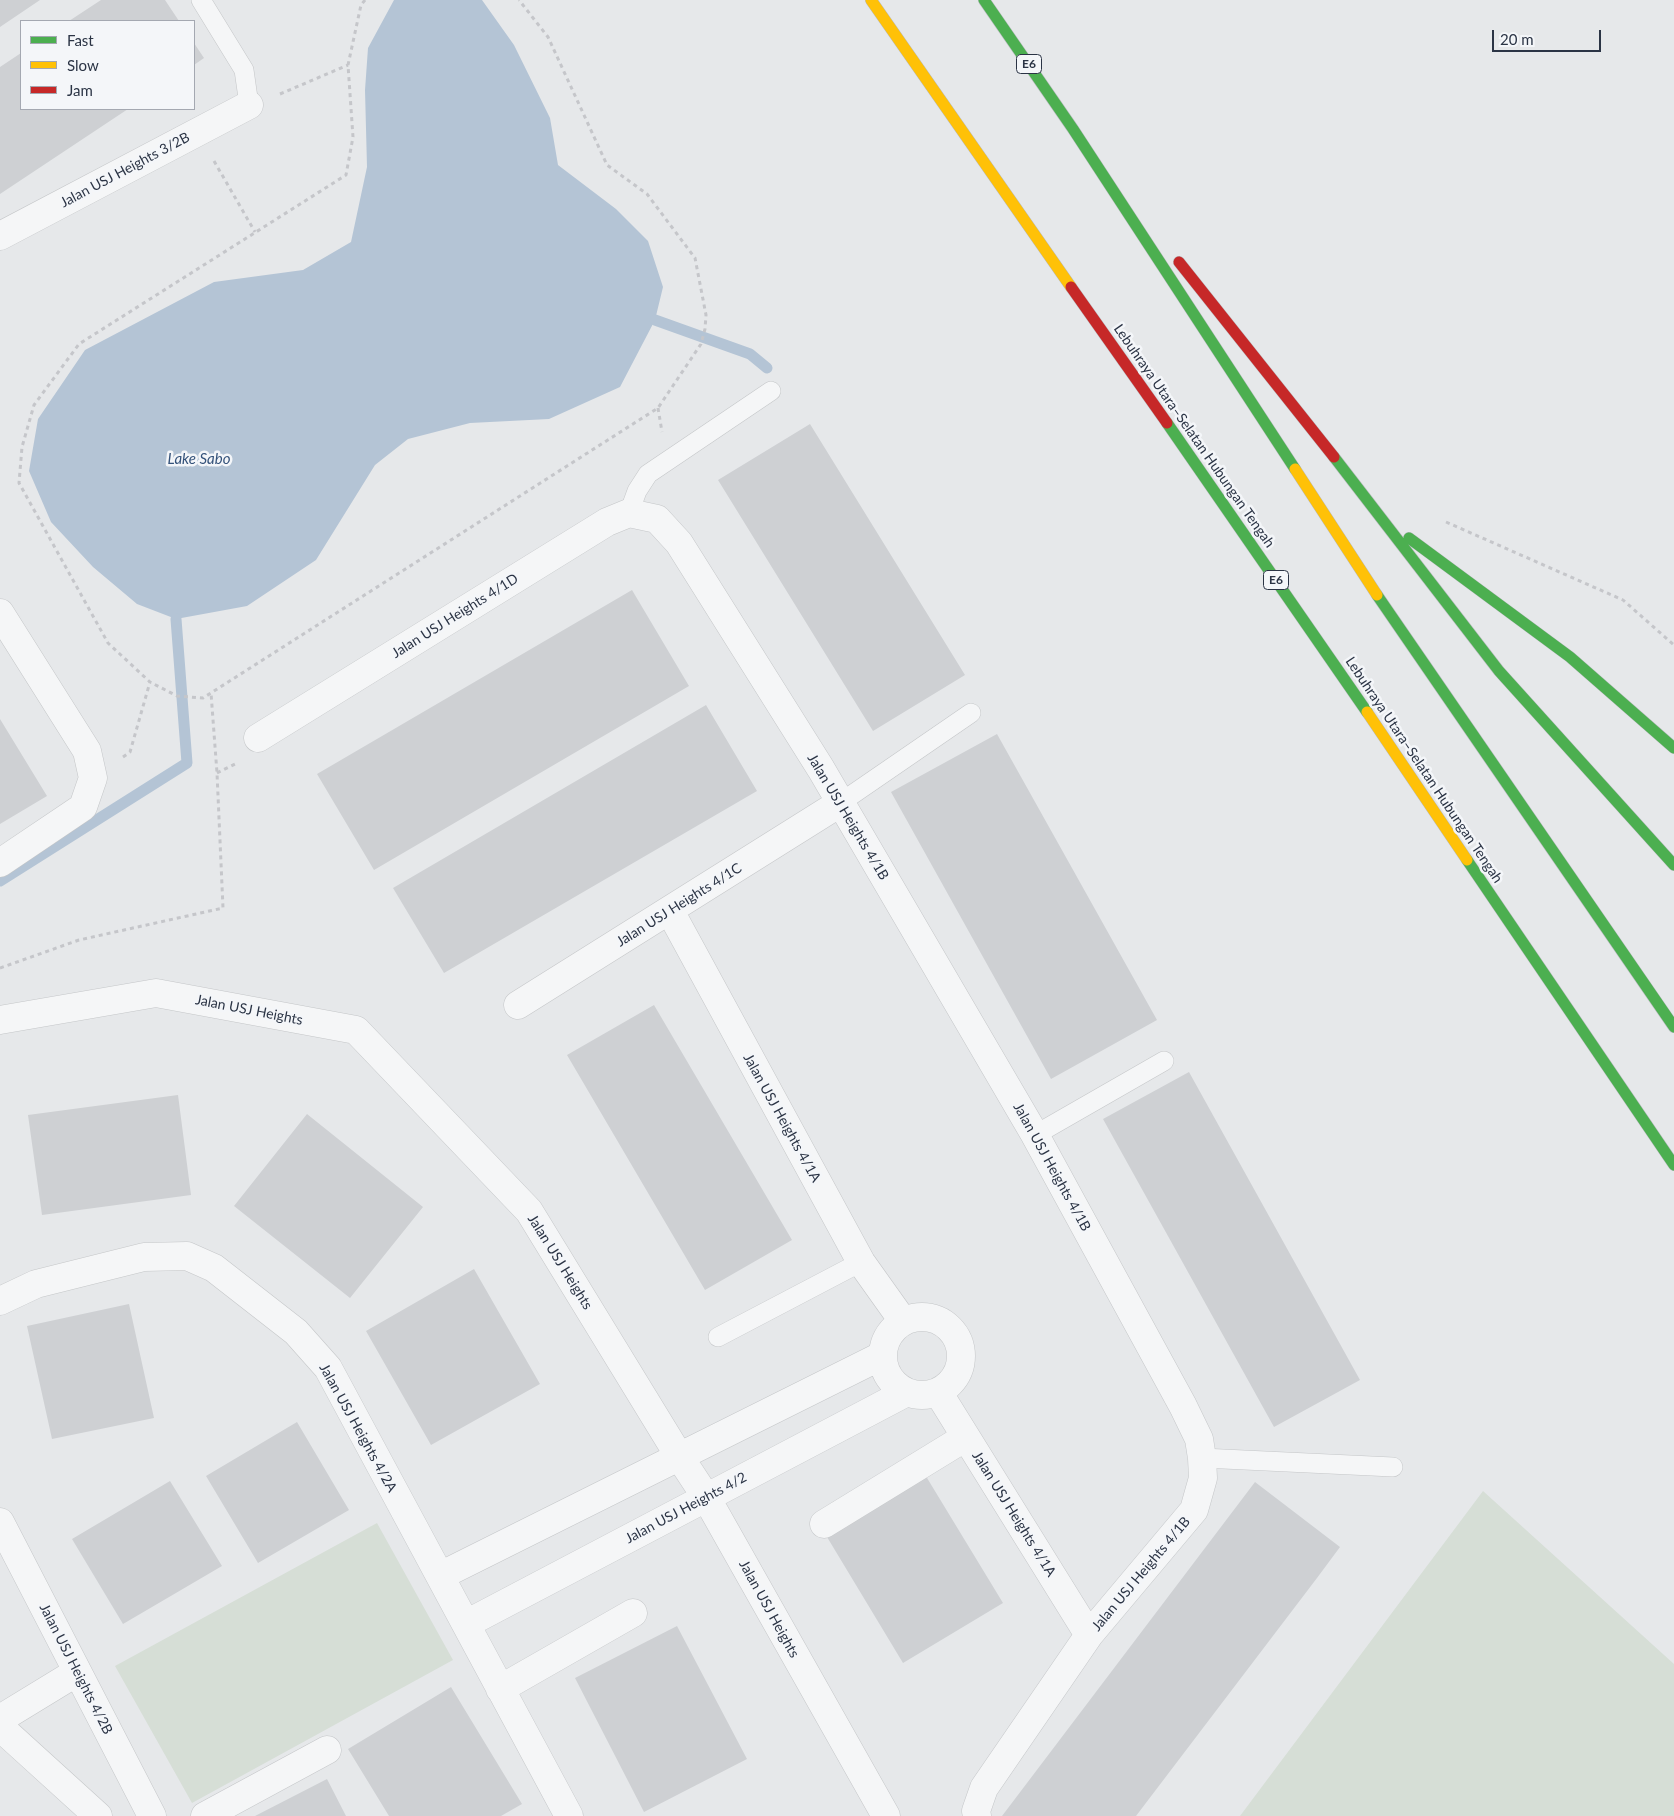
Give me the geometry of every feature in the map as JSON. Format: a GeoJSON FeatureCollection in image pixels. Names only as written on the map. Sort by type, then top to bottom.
{"type":"FeatureCollection","features":[{"type":"Feature","properties":{"kind":"highway","name":"Lebuhraya Utara–Selatan Hubungan Tengah"},"geometry":{"type":"LineString","coordinates":[[871,0],[1321,644],[1674,1165]]}},
{"type":"Feature","properties":{"kind":"highway","name":"E6"},"geometry":{"type":"LineString","coordinates":[[984,0],[1073,129],[1384,606],[1674,1027]]}},
{"type":"Feature","properties":{"kind":"highway"},"geometry":{"type":"LineString","coordinates":[[1073,129],[1148,222]]}},
{"type":"Feature","properties":{"kind":"highway"},"geometry":{"type":"LineString","coordinates":[[1172,254],[1384,520],[1499,671],[1674,865]]}},
{"type":"Feature","properties":{"kind":"highway"},"geometry":{"type":"LineString","coordinates":[[1384,520],[1570,657],[1674,748]]}},
{"type":"Feature","properties":{"kind":"street","name":"Jalan USJ Heights 3/2B"},"geometry":{"type":"LineString","coordinates":[[0,236],[249,105]]}},
{"type":"Feature","properties":{"kind":"street","name":"Jalan USJ Heights 4/1B"},"geometry":{"type":"LineString","coordinates":[[629,513],[657,519],[680,543],[840,803],[1036,1135],[1199,1439],[1203,1478],[1194,1510],[1089,1635],[984,1788],[976,1811],[977,1816]]}},
{"type":"Feature","properties":{"kind":"street","name":"Jalan USJ Heights 4/1D"},"geometry":{"type":"LineString","coordinates":[[258,738],[607,522],[629,513]]}},
{"type":"Feature","properties":{"kind":"street"},"geometry":{"type":"LineString","coordinates":[[0,613],[87,751],[93,778],[83,807],[0,863]]}},
{"type":"Feature","properties":{"kind":"street","name":"Jalan USJ Heights 4/1C"},"geometry":{"type":"LineString","coordinates":[[518,1006],[840,803]]}},
{"type":"Feature","properties":{"kind":"street","name":"Jalan USJ Heights 4/1A"},"geometry":{"type":"LineString","coordinates":[[670,911],[861,1262],[902,1321]]}},
{"type":"Feature","properties":{"kind":"street","name":"Jalan USJ Heights"},"geometry":{"type":"LineString","coordinates":[[0,1020],[156,992],[356,1030],[529,1211],[678,1456],[706,1497],[886,1816]]}},
{"type":"Feature","properties":{"kind":"street","name":"Jalan USJ Heights 4/2A"},"geometry":{"type":"LineString","coordinates":[[0,1300],[36,1284],[144,1257],[188,1256],[214,1268],[296,1332],[328,1368],[569,1816]]}},
{"type":"Feature","properties":{"kind":"street"},"geometry":{"type":"LineString","coordinates":[[927,1316],[950,1328],[958,1338],[962,1350],[961,1363],[957,1375],[949,1385],[938,1392],[917,1395],[897,1386],[889,1377],[884,1367],[883,1354],[885,1342],[892,1330],[902,1321],[914,1317],[927,1316]]}},
{"type":"Feature","properties":{"kind":"street"},"geometry":{"type":"LineString","coordinates":[[440,1576],[883,1354]]}},
{"type":"Feature","properties":{"kind":"street","name":"Jalan USJ Heights 4/2"},"geometry":{"type":"LineString","coordinates":[[466,1624],[907,1392]]}},
{"type":"Feature","properties":{"kind":"street","name":"Jalan USJ Heights 4/1A"},"geometry":{"type":"LineString","coordinates":[[938,1392],[1089,1635]]}},
{"type":"Feature","properties":{"kind":"street"},"geometry":{"type":"LineString","coordinates":[[824,1524],[966,1437]]}},
{"type":"Feature","properties":{"kind":"street","name":"Jalan USJ Heights 4/2B"},"geometry":{"type":"LineString","coordinates":[[0,1522],[152,1816]]}},
{"type":"Feature","properties":{"kind":"street"},"geometry":{"type":"LineString","coordinates":[[500,1689],[633,1613]]}},
{"type":"Feature","properties":{"kind":"street"},"geometry":{"type":"LineString","coordinates":[[0,1718],[77,1672]]}},
{"type":"Feature","properties":{"kind":"street"},"geometry":{"type":"LineString","coordinates":[[0,1727],[98,1816]]}},
{"type":"Feature","properties":{"kind":"street"},"geometry":{"type":"LineString","coordinates":[[205,1816],[327,1750]]}},
{"type":"Feature","properties":{"kind":"lane"},"geometry":{"type":"LineString","coordinates":[[200,0],[244,70],[249,105]]}},
{"type":"Feature","properties":{"kind":"lane"},"geometry":{"type":"LineString","coordinates":[[629,513],[637,491],[648,474],[771,391]]}},
{"type":"Feature","properties":{"kind":"lane"},"geometry":{"type":"LineString","coordinates":[[840,803],[971,713]]}},
{"type":"Feature","properties":{"kind":"lane"},"geometry":{"type":"LineString","coordinates":[[1036,1135],[1164,1061]]}},
{"type":"Feature","properties":{"kind":"lane"},"geometry":{"type":"LineString","coordinates":[[718,1337],[861,1262]]}},
{"type":"Feature","properties":{"kind":"lane"},"geometry":{"type":"LineString","coordinates":[[1202,1458],[1393,1467]]}},
{"type":"Feature","properties":{"kind":"path"},"geometry":{"type":"LineString","coordinates":[[366,0],[361,4],[348,65],[354,137],[346,174],[79,344],[34,405],[22,447],[18,483],[108,643],[150,682],[177,696],[203,698],[658,408],[701,344],[706,315],[695,258],[647,194],[607,165],[548,36],[519,0]]}},
{"type":"Feature","properties":{"kind":"path"},"geometry":{"type":"LineString","coordinates":[[249,105],[287,92],[348,65]]}},
{"type":"Feature","properties":{"kind":"path"},"geometry":{"type":"LineString","coordinates":[[197,133],[255,232]]}},
{"type":"Feature","properties":{"kind":"path"},"geometry":{"type":"LineString","coordinates":[[1442,520],[1623,600],[1674,645]]}},
{"type":"Feature","properties":{"kind":"path"},"geometry":{"type":"LineString","coordinates":[[93,778],[130,752],[150,682]]}},
{"type":"Feature","properties":{"kind":"path"},"geometry":{"type":"LineString","coordinates":[[0,968],[79,940],[223,908],[217,773],[210,692]]}},
{"type":"Feature","properties":{"kind":"shaded area"},"geometry":{"type":"Polygon","coordinates":[[[1483,1491],[1674,1664],[1674,1816],[1240,1816],[1483,1491]]]}},
{"type":"Feature","properties":{"kind":"shaded area"},"geometry":{"type":"Polygon","coordinates":[[[377,1523],[453,1660],[192,1803],[115,1666],[377,1523]]]}},
{"type":"Feature","properties":{"kind":"water","name":"Lake Sabo"},"geometry":{"type":"Polygon","coordinates":[[[394,0],[482,0],[514,45],[550,118],[558,165],[616,209],[648,241],[663,287],[655,320],[620,387],[549,419],[470,423],[408,439],[375,465],[316,560],[247,606],[176,619],[137,604],[93,567],[51,522],[29,471],[38,419],[85,350],[214,282],[303,270],[351,242],[367,167],[365,90],[368,48],[394,0]]]}},
{"type":"Feature","properties":{"kind":"building"},"geometry":{"type":"Polygon","coordinates":[[[0,0],[40,0],[0,27],[0,0]]]}},
{"type":"Feature","properties":{"kind":"building"},"geometry":{"type":"Polygon","coordinates":[[[101,0],[165,0],[178,20],[71,20],[101,0]]]}},
{"type":"Feature","properties":{"kind":"building"},"geometry":{"type":"Polygon","coordinates":[[[195,44],[204,58],[195,64],[195,44]]]}},
{"type":"Feature","properties":{"kind":"building"},"geometry":{"type":"Polygon","coordinates":[[[20,54],[20,110],[126,110],[0,194],[0,67],[20,54]]]}},
{"type":"Feature","properties":{"kind":"building"},"geometry":{"type":"Polygon","coordinates":[[[810,424],[965,675],[873,731],[718,480],[810,424]]]}},
{"type":"Feature","properties":{"kind":"building"},"geometry":{"type":"Polygon","coordinates":[[[632,590],[689,686],[374,870],[317,774],[632,590]]]}},
{"type":"Feature","properties":{"kind":"building"},"geometry":{"type":"Polygon","coordinates":[[[706,705],[757,791],[444,973],[393,888],[706,705]]]}},
{"type":"Feature","properties":{"kind":"building"},"geometry":{"type":"Polygon","coordinates":[[[0,719],[47,796],[0,824],[0,719]]]}},
{"type":"Feature","properties":{"kind":"building"},"geometry":{"type":"Polygon","coordinates":[[[997,734],[1157,1020],[1051,1079],[891,792],[997,734]]]}},
{"type":"Feature","properties":{"kind":"building"},"geometry":{"type":"Polygon","coordinates":[[[654,1005],[792,1240],[705,1290],[567,1055],[654,1005]]]}},
{"type":"Feature","properties":{"kind":"building"},"geometry":{"type":"Polygon","coordinates":[[[1189,1072],[1360,1380],[1274,1427],[1103,1119],[1189,1072]]]}},
{"type":"Feature","properties":{"kind":"building"},"geometry":{"type":"Polygon","coordinates":[[[178,1095],[191,1195],[42,1215],[28,1115],[178,1095]]]}},
{"type":"Feature","properties":{"kind":"building"},"geometry":{"type":"Polygon","coordinates":[[[307,1114],[423,1207],[350,1298],[234,1206],[307,1114]]]}},
{"type":"Feature","properties":{"kind":"building"},"geometry":{"type":"Polygon","coordinates":[[[474,1269],[540,1384],[431,1445],[366,1331],[474,1269]]]}},
{"type":"Feature","properties":{"kind":"building"},"geometry":{"type":"Polygon","coordinates":[[[129,1304],[154,1418],[52,1439],[27,1326],[129,1304]]]}},
{"type":"Feature","properties":{"kind":"building"},"geometry":{"type":"Polygon","coordinates":[[[297,1422],[349,1510],[258,1563],[206,1476],[297,1422]]]}},
{"type":"Feature","properties":{"kind":"building"},"geometry":{"type":"Polygon","coordinates":[[[924,1473],[1003,1603],[903,1663],[824,1532],[924,1473]]]}},
{"type":"Feature","properties":{"kind":"building"},"geometry":{"type":"Polygon","coordinates":[[[170,1481],[222,1566],[123,1624],[72,1539],[170,1481]]]}},
{"type":"Feature","properties":{"kind":"building"},"geometry":{"type":"Polygon","coordinates":[[[1255,1482],[1340,1547],[1317,1578],[1136,1816],[1002,1816],[1255,1482]]]}},
{"type":"Feature","properties":{"kind":"building"},"geometry":{"type":"Polygon","coordinates":[[[677,1626],[747,1759],[644,1812],[575,1678],[677,1626]]]}},
{"type":"Feature","properties":{"kind":"building"},"geometry":{"type":"Polygon","coordinates":[[[451,1687],[522,1804],[501,1816],[389,1816],[348,1749],[451,1687]]]}},
{"type":"Feature","properties":{"kind":"building"},"geometry":{"type":"Polygon","coordinates":[[[327,1779],[346,1816],[255,1816],[327,1779]]]}},
{"type":"Feature","properties":{"kind":"waterway"},"geometry":{"type":"LineString","coordinates":[[655,320],[750,354],[767,368]]}},
{"type":"Feature","properties":{"kind":"waterway"},"geometry":{"type":"LineString","coordinates":[[0,881],[187,763],[176,619]]}},
{"type":"Feature","properties":{"kind":"traffic: fast"},"geometry":{"type":"LineString","coordinates":[[984,0],[1073,129],[1295,469]]}},
{"type":"Feature","properties":{"kind":"traffic: fast"},"geometry":{"type":"LineString","coordinates":[[1167,423],[1367,712]]}},
{"type":"Feature","properties":{"kind":"traffic: fast"},"geometry":{"type":"LineString","coordinates":[[1334,457],[1499,671],[1674,865]]}},
{"type":"Feature","properties":{"kind":"traffic: fast"},"geometry":{"type":"LineString","coordinates":[[1409,538],[1570,657],[1674,748]]}},
{"type":"Feature","properties":{"kind":"traffic: fast"},"geometry":{"type":"LineString","coordinates":[[1377,595],[1674,1027]]}},
{"type":"Feature","properties":{"kind":"traffic: fast"},"geometry":{"type":"LineString","coordinates":[[1467,860],[1674,1165]]}},
{"type":"Feature","properties":{"kind":"traffic: slow"},"geometry":{"type":"LineString","coordinates":[[871,0],[1071,287]]}},
{"type":"Feature","properties":{"kind":"traffic: slow"},"geometry":{"type":"LineString","coordinates":[[1295,469],[1377,595]]}},
{"type":"Feature","properties":{"kind":"traffic: slow"},"geometry":{"type":"LineString","coordinates":[[1367,712],[1467,860]]}},
{"type":"Feature","properties":{"kind":"traffic: jam"},"geometry":{"type":"LineString","coordinates":[[1179,262],[1334,457]]}},
{"type":"Feature","properties":{"kind":"traffic: jam"},"geometry":{"type":"LineString","coordinates":[[1071,287],[1167,423]]}}]}
